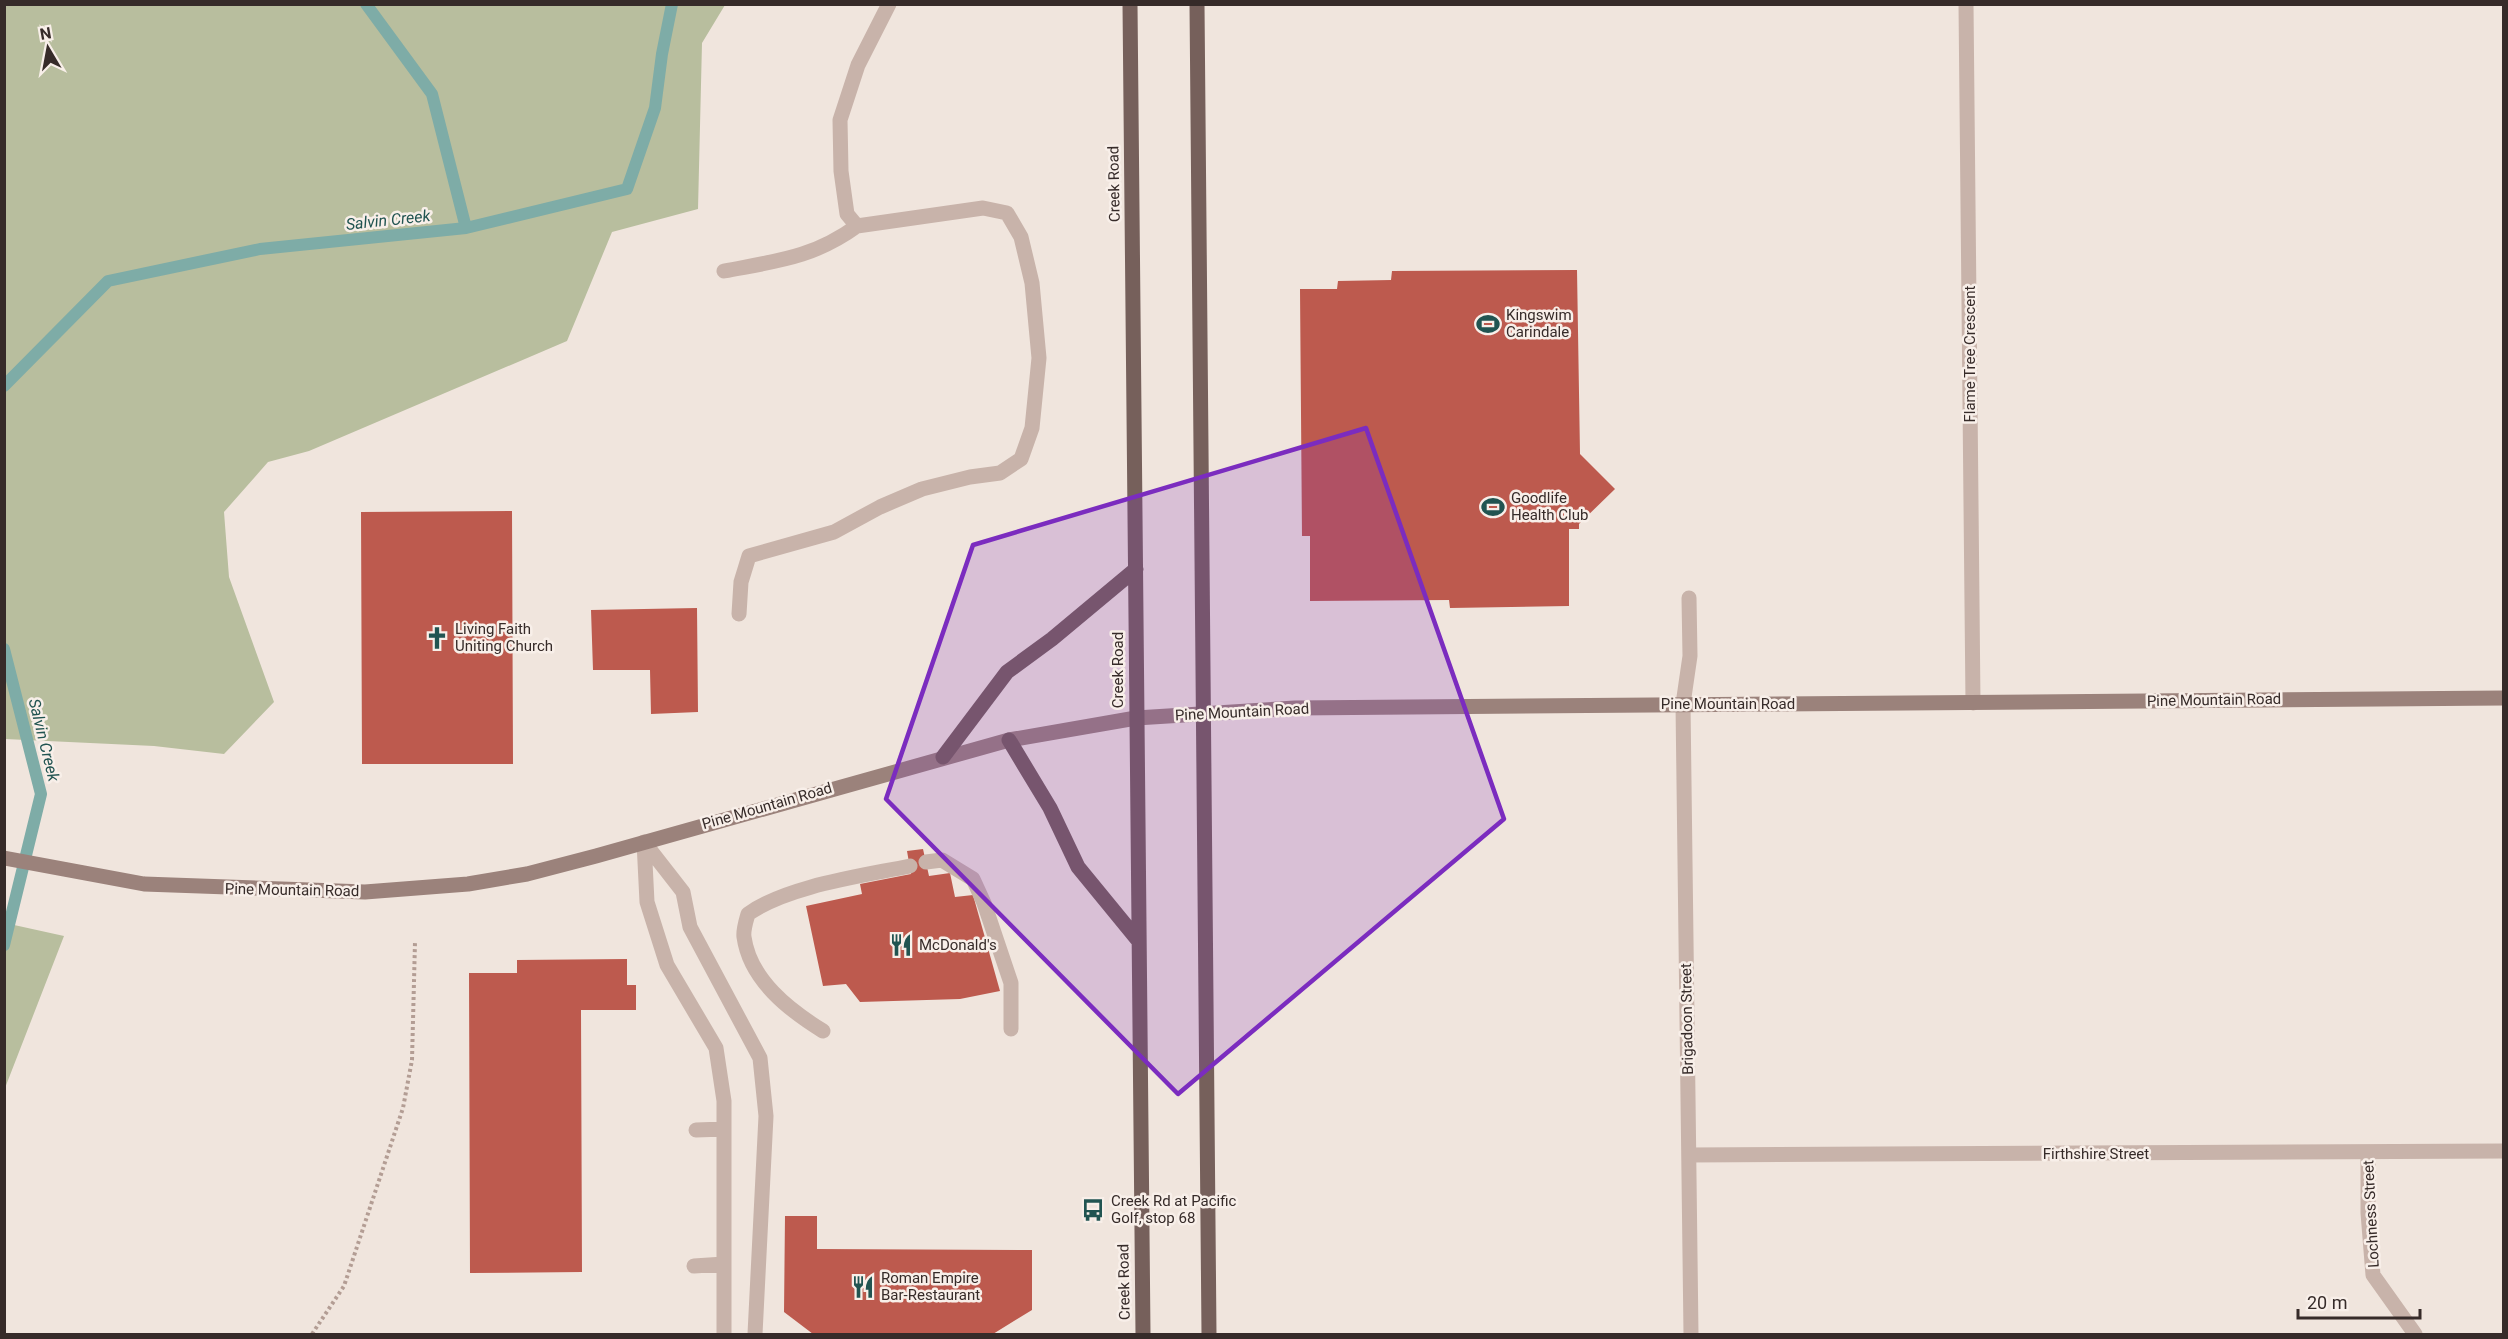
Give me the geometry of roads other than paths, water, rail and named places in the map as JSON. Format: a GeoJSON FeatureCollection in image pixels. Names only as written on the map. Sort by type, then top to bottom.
{"type":"FeatureCollection","features":[{"type":"Feature","properties":{"kind":"main road","name":"Creek Road"},"geometry":{"type":"LineString","coordinates":[[1130,4],[1137,939],[1143,1335]]}},
{"type":"Feature","properties":{"kind":"main road"},"geometry":{"type":"LineString","coordinates":[[1197,4],[1209,1335]]}},
{"type":"Feature","properties":{"kind":"main road"},"geometry":{"type":"LineString","coordinates":[[943,757],[1006,672],[1052,639],[1136,569]]}},
{"type":"Feature","properties":{"kind":"main road","name":"Pine Mountain Road"},"geometry":{"type":"LineString","coordinates":[[4,858],[144,884],[309,891],[420,889],[527,874],[1009,740],[1136,718],[1204,713],[1295,708],[2504,698]]}},
{"type":"Feature","properties":{"kind":"main road"},"geometry":{"type":"LineString","coordinates":[[1009,740],[1050,808],[1078,867],[1137,939]]}},
{"type":"Feature","properties":{"kind":"street"},"geometry":{"type":"LineString","coordinates":[[857,226],[847,214],[841,171],[840,120],[858,65],[889,4]]}},
{"type":"Feature","properties":{"kind":"street","name":"Flame Tree Crescent"},"geometry":{"type":"LineString","coordinates":[[1966,4],[1973,703]]}},
{"type":"Feature","properties":{"kind":"street"},"geometry":{"type":"LineString","coordinates":[[724,271],[808,254],[832,244],[857,226],[983,208],[1007,213],[1021,237],[1032,283],[1039,358],[1032,428],[1021,459],[1000,473],[970,477],[922,489],[880,507],[834,532],[749,556],[741,582],[739,614]]}},
{"type":"Feature","properties":{"kind":"street","name":"Brigadoon Street"},"geometry":{"type":"LineString","coordinates":[[1689,598],[1690,656],[1683,704],[1691,1335]]}},
{"type":"Feature","properties":{"kind":"street"},"geometry":{"type":"LineString","coordinates":[[644,842],[647,902],[667,965],[716,1048],[724,1101],[724,1335]]}},
{"type":"Feature","properties":{"kind":"street"},"geometry":{"type":"LineString","coordinates":[[644,842],[683,892],[690,927],[760,1058],[766,1116],[755,1335]]}},
{"type":"Feature","properties":{"kind":"street"},"geometry":{"type":"LineString","coordinates":[[926,862],[942,860],[973,879],[984,903],[1011,983],[1011,1029]]}},
{"type":"Feature","properties":{"kind":"street"},"geometry":{"type":"LineString","coordinates":[[823,1031],[791,1011],[754,970],[744,936],[748,914],[760,905],[829,882],[910,866]]}},
{"type":"Feature","properties":{"kind":"street"},"geometry":{"type":"LineString","coordinates":[[696,1130],[724,1129]]}},
{"type":"Feature","properties":{"kind":"street","name":"Firthshire Street"},"geometry":{"type":"LineString","coordinates":[[1689,1155],[2504,1151]]}},
{"type":"Feature","properties":{"kind":"street","name":"Lochness Street"},"geometry":{"type":"LineString","coordinates":[[2368,1153],[2368,1212],[2373,1275],[2415,1335]]}},
{"type":"Feature","properties":{"kind":"street"},"geometry":{"type":"LineString","coordinates":[[693,1266],[724,1264]]}},
{"type":"Feature","properties":{"kind":"waterway"},"geometry":{"type":"LineString","coordinates":[[366,4],[432,94],[466,228]]}},
{"type":"Feature","properties":{"kind":"waterway","name":"Salvin Creek"},"geometry":{"type":"LineString","coordinates":[[4,386],[108,281],[260,249],[466,228],[627,189],[655,108],[662,54],[672,4]]}},
{"type":"Feature","properties":{"kind":"waterway","name":"Salvin Creek"},"geometry":{"type":"LineString","coordinates":[[4,649],[41,794],[4,945]]}},
{"type":"Feature","properties":{"kind":"place","name":"Kingswim Carindale"},"geometry":{"type":"Point","coordinates":[1488,324]}},
{"type":"Feature","properties":{"kind":"place","name":"Goodlife Health Club"},"geometry":{"type":"Point","coordinates":[1493,507]}},
{"type":"Feature","properties":{"kind":"place","name":"Living Faith Uniting Church"},"geometry":{"type":"Point","coordinates":[437,638]}},
{"type":"Feature","properties":{"kind":"place","name":"McDonald's"},"geometry":{"type":"Point","coordinates":[901,945]}},
{"type":"Feature","properties":{"kind":"place","name":"Creek Rd at Pacific Golf, stop 68"},"geometry":{"type":"Point","coordinates":[1093,1210]}},
{"type":"Feature","properties":{"kind":"place","name":"Roman Empire Bar-Restaurant"},"geometry":{"type":"Point","coordinates":[863,1287]}}]}
